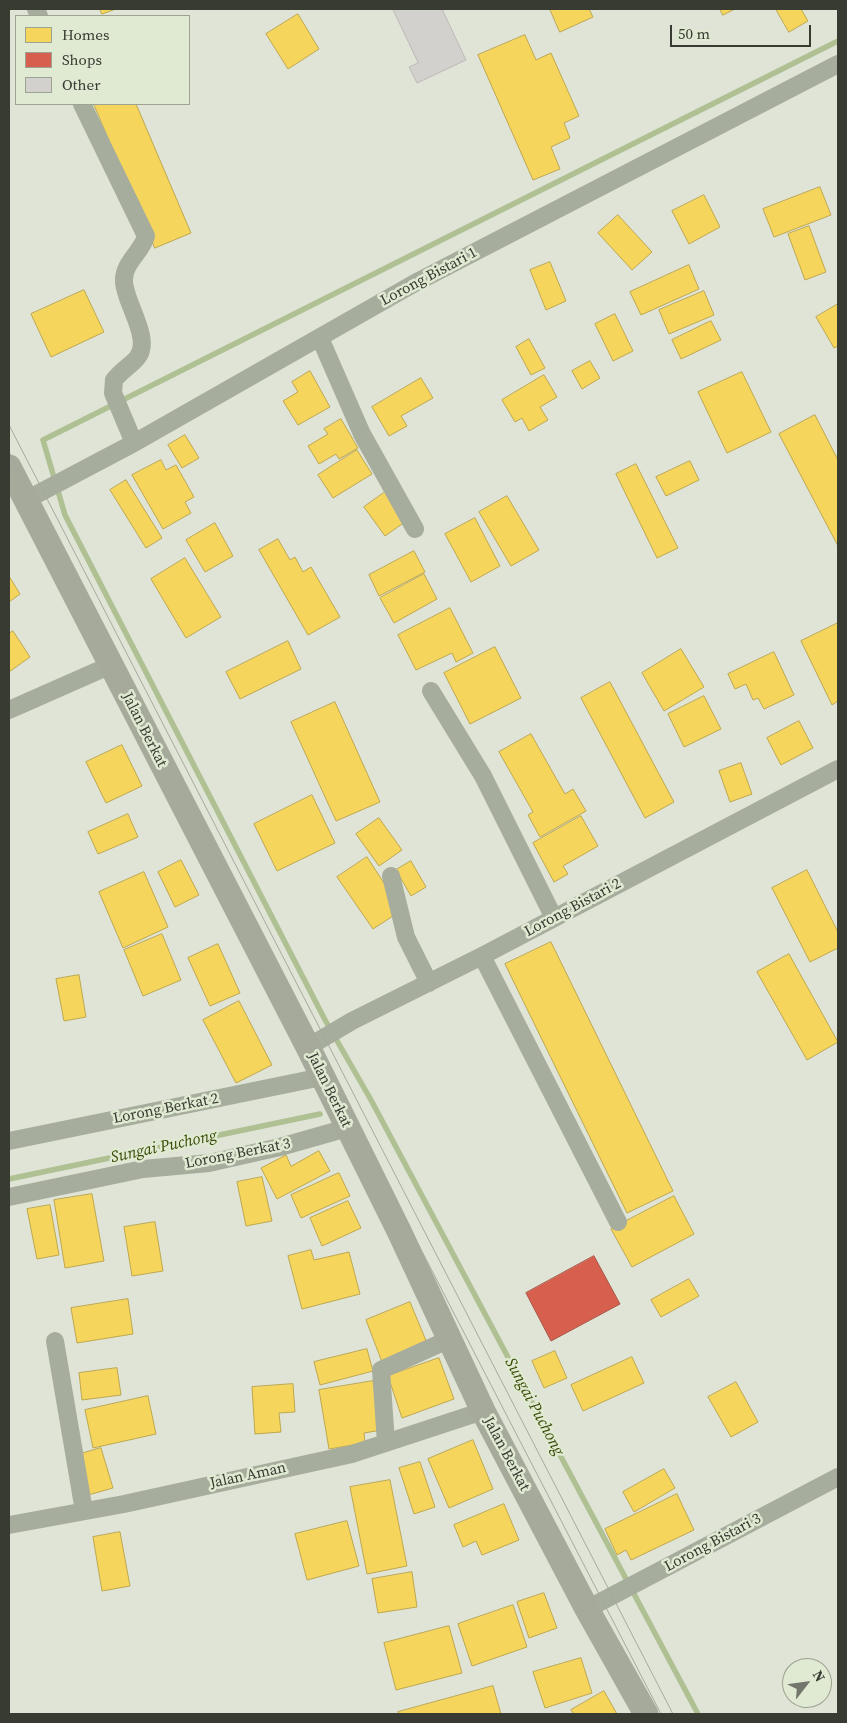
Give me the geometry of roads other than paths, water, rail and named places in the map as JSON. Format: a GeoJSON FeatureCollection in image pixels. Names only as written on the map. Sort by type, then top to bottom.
{"type":"FeatureCollection","features":[{"type":"Feature","properties":{"kind":"street","name":"Lorong Bistari 1"},"geometry":{"type":"LineString","coordinates":[[33,496],[134,443],[416,283],[838,64]]}},
{"type":"Feature","properties":{"kind":"street"},"geometry":{"type":"LineString","coordinates":[[82,105],[146,236],[144,245],[129,264],[123,279],[126,295],[137,320],[141,349],[138,358],[114,380],[113,393],[134,443]]}},
{"type":"Feature","properties":{"kind":"street"},"geometry":{"type":"LineString","coordinates":[[320,338],[362,434],[415,529]]}},
{"type":"Feature","properties":{"kind":"street","name":"Jalan Berkat"},"geometry":{"type":"LineString","coordinates":[[9,467],[33,496],[111,665],[314,1042],[322,1077],[399,1230],[483,1411],[587,1609],[646,1714]]}},
{"type":"Feature","properties":{"kind":"street"},"geometry":{"type":"LineString","coordinates":[[9,710],[111,665]]}},
{"type":"Feature","properties":{"kind":"street"},"geometry":{"type":"LineString","coordinates":[[431,691],[484,776],[554,918]]}},
{"type":"Feature","properties":{"kind":"street","name":"Lorong Bistari 2"},"geometry":{"type":"LineString","coordinates":[[314,1042],[838,769]]}},
{"type":"Feature","properties":{"kind":"street"},"geometry":{"type":"LineString","coordinates":[[391,876],[406,938],[429,983]]}},
{"type":"Feature","properties":{"kind":"street"},"geometry":{"type":"LineString","coordinates":[[482,956],[618,1222]]}},
{"type":"Feature","properties":{"kind":"street","name":"Lorong Berkat 2"},"geometry":{"type":"LineString","coordinates":[[9,1140],[322,1077]]}},
{"type":"Feature","properties":{"kind":"street","name":"Lorong Berkat 3"},"geometry":{"type":"LineString","coordinates":[[9,1197],[143,1169],[209,1163],[280,1147],[347,1128]]}},
{"type":"Feature","properties":{"kind":"street"},"geometry":{"type":"LineString","coordinates":[[386,1443],[381,1370],[450,1339]]}},
{"type":"Feature","properties":{"kind":"street"},"geometry":{"type":"LineString","coordinates":[[55,1341],[84,1511]]}},
{"type":"Feature","properties":{"kind":"street","name":"Jalan Aman"},"geometry":{"type":"LineString","coordinates":[[9,1525],[352,1454],[483,1411]]}},
{"type":"Feature","properties":{"kind":"street","name":"Lorong Bistari 3"},"geometry":{"type":"LineString","coordinates":[[587,1609],[838,1478]]}},
{"type":"Feature","properties":{"kind":"waterway"},"geometry":{"type":"LineString","coordinates":[[698,1714],[371,1100],[324,1018],[65,515],[43,440],[838,41]]}},
{"type":"Feature","properties":{"kind":"waterway","name":"Sungai Puchong"},"geometry":{"type":"LineString","coordinates":[[9,1179],[320,1114]]}},
{"type":"Feature","properties":{"kind":"tram line"},"geometry":{"type":"LineString","coordinates":[[9,425],[673,1714]]}},
{"type":"Feature","properties":{"kind":"tram line"},"geometry":{"type":"LineString","coordinates":[[9,452],[661,1714]]}}]}
